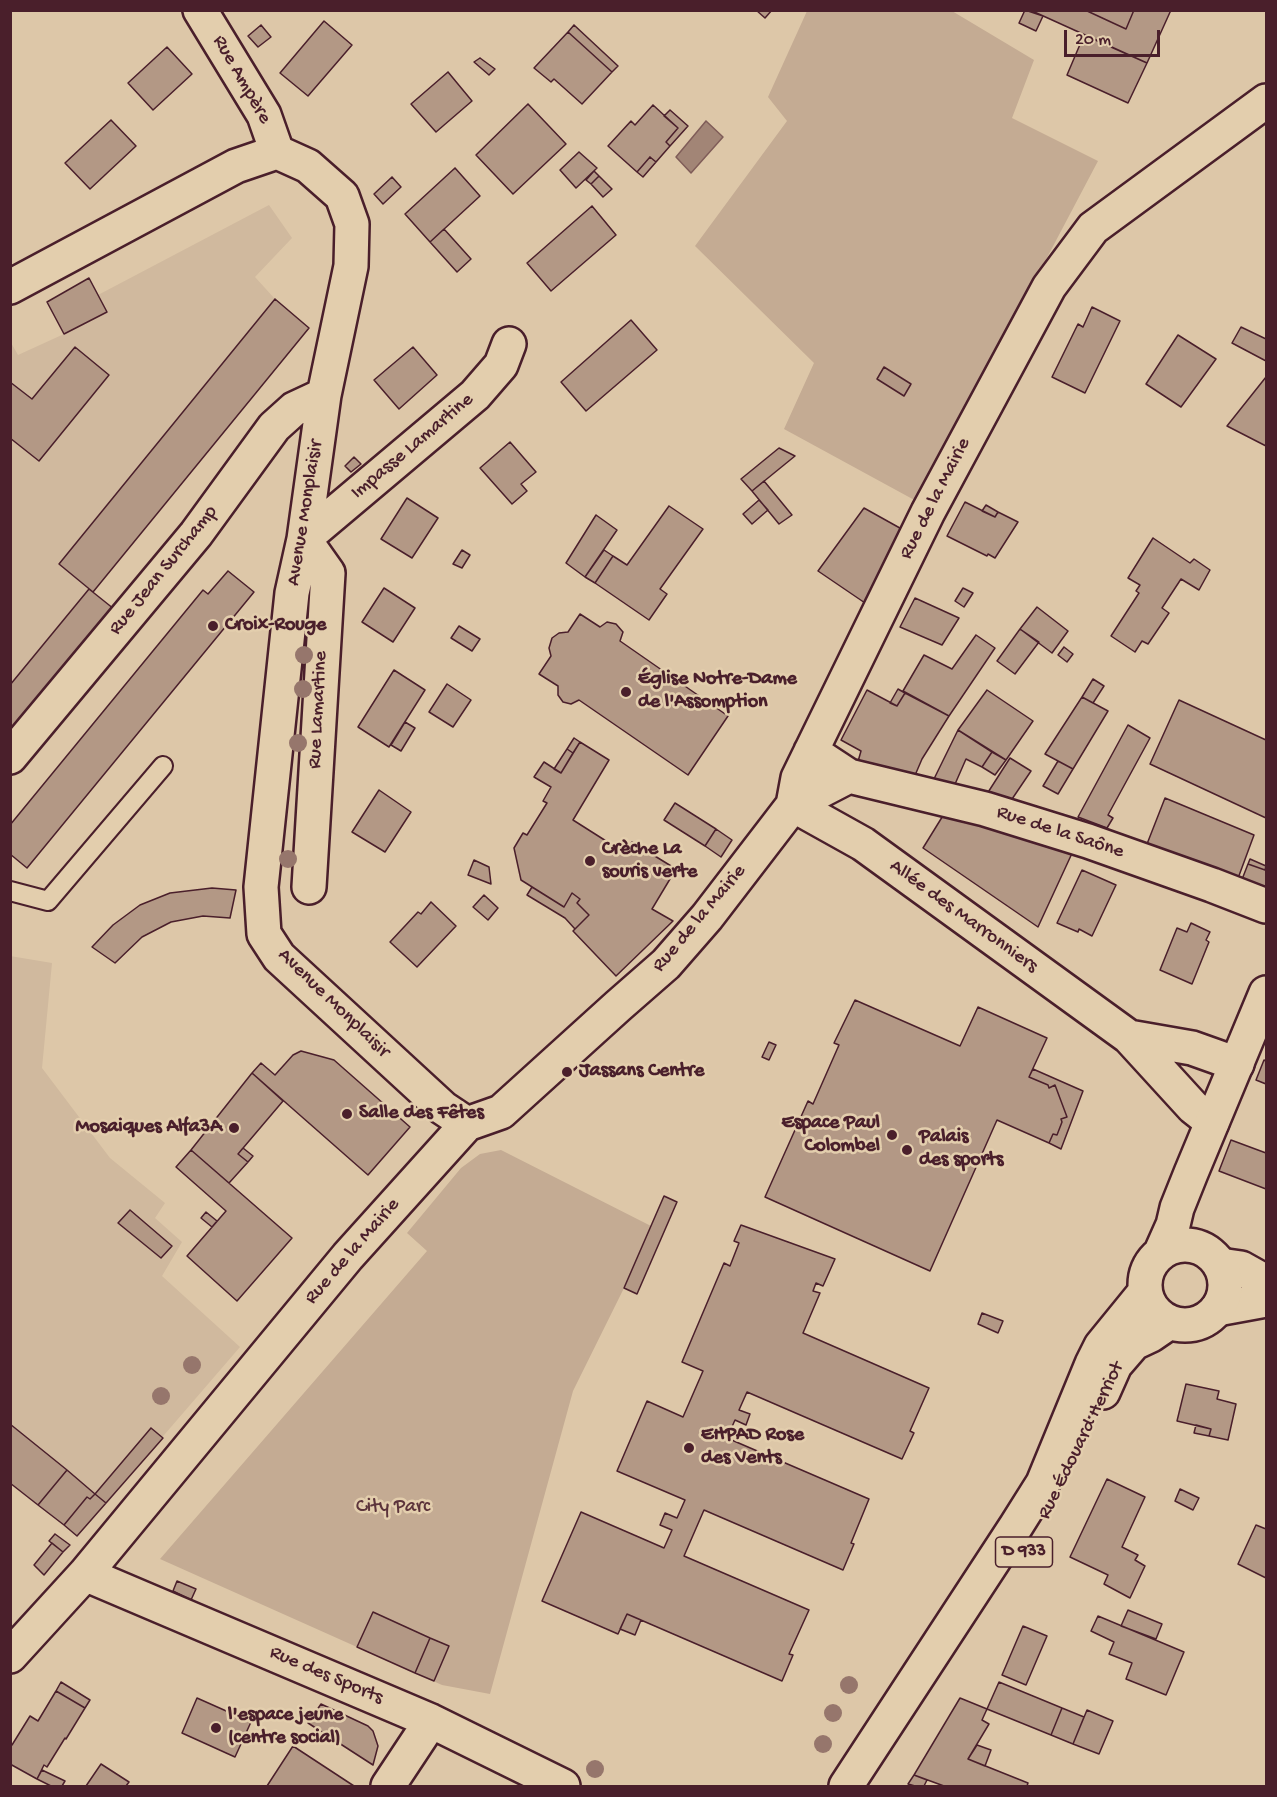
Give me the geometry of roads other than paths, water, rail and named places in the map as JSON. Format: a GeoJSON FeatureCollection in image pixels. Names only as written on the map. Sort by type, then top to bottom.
{"type":"FeatureCollection","features":[{"type":"Feature","properties":{"kind":"street","name":"Rue Ampère"},"geometry":{"type":"LineString","coordinates":[[200,10],[264,115],[278,152]]}},
{"type":"Feature","properties":{"kind":"street","name":"Rue de la Mairie"},"geometry":{"type":"LineString","coordinates":[[10,1656],[85,1574],[348,1256],[467,1124],[501,1112],[666,964],[707,917],[793,805],[798,778],[928,512],[1049,287],[1093,228],[1266,101]]}},
{"type":"Feature","properties":{"kind":"street"},"geometry":{"type":"LineString","coordinates":[[10,286],[236,166],[278,152]]}},
{"type":"Feature","properties":{"kind":"street","name":"Avenue Monplaisir"},"geometry":{"type":"LineString","coordinates":[[278,152],[308,166],[342,196],[352,224],[351,266],[324,395],[304,539],[292,593],[261,887],[264,934],[279,957],[443,1108],[467,1124]]}},
{"type":"Feature","properties":{"kind":"street","name":"Impasse Lamartine"},"geometry":{"type":"LineString","coordinates":[[304,539],[475,396],[501,365],[509,344]]}},
{"type":"Feature","properties":{"kind":"street","name":"Rue Jean Surchamp"},"geometry":{"type":"LineString","coordinates":[[10,757],[196,534],[274,428],[294,409],[324,395]]}},
{"type":"Feature","properties":{"kind":"street","name":"Rue Lamartine"},"geometry":{"type":"LineString","coordinates":[[304,539],[327,573],[309,887]]}},
{"type":"Feature","properties":{"kind":"street","name":"Rue de la Saône"},"geometry":{"type":"LineString","coordinates":[[811,751],[849,776],[985,809],[1058,831],[1266,906]]}},
{"type":"Feature","properties":{"kind":"street"},"geometry":{"type":"LineString","coordinates":[[793,805],[849,776]]}},
{"type":"Feature","properties":{"kind":"street","name":"Allée des Marronniers"},"geometry":{"type":"LineString","coordinates":[[793,805],[863,844],[1129,1037],[1193,1107],[1212,1122]]}},
{"type":"Feature","properties":{"kind":"street"},"geometry":{"type":"LineString","coordinates":[[1161,1252],[1191,1173],[1266,993]]}},
{"type":"Feature","properties":{"kind":"street","name":"Allée des Marronniers"},"geometry":{"type":"LineString","coordinates":[[1129,1037],[1192,1048],[1237,1064]]}},
{"type":"Feature","properties":{"kind":"street"},"geometry":{"type":"LineString","coordinates":[[1191,1173],[1191,1201],[1213,1258],[1224,1276],[1223,1299],[1209,1317],[1200,1322],[1180,1325],[1162,1318],[1151,1307],[1145,1292],[1146,1274],[1154,1258],[1168,1248],[1183,1244],[1198,1247],[1213,1258],[1241,1268],[1266,1282]]}},
{"type":"Feature","properties":{"kind":"street","name":"Rue Édouard Herriot"},"geometry":{"type":"LineString","coordinates":[[846,1786],[1043,1483],[1101,1347],[1145,1292]]}},
{"type":"Feature","properties":{"kind":"street"},"geometry":{"type":"LineString","coordinates":[[1217,1309],[1266,1300]]}},
{"type":"Feature","properties":{"kind":"street","name":"Rue Édouard Herriot"},"geometry":{"type":"LineString","coordinates":[[872,1786],[1049,1511],[1115,1365],[1134,1343],[1170,1322]]}},
{"type":"Feature","properties":{"kind":"street","name":"Rue des Sports"},"geometry":{"type":"LineString","coordinates":[[85,1574],[431,1721],[563,1786]]}},
{"type":"Feature","properties":{"kind":"street"},"geometry":{"type":"LineString","coordinates":[[388,1786],[431,1721]]}},
{"type":"Feature","properties":{"kind":"lane"},"geometry":{"type":"LineString","coordinates":[[10,891],[48,901],[163,766]]}},
{"type":"Feature","properties":{"kind":"place","name":"Croix-Rouge"},"geometry":{"type":"Point","coordinates":[213,626]}},
{"type":"Feature","properties":{"kind":"place","name":"Église Notre-Dame de l'Assomption"},"geometry":{"type":"Point","coordinates":[626,692]}},
{"type":"Feature","properties":{"kind":"place","name":"Crèche La souris verte"},"geometry":{"type":"Point","coordinates":[590,861]}},
{"type":"Feature","properties":{"kind":"place","name":"Jassans Centre"},"geometry":{"type":"Point","coordinates":[567,1072]}},
{"type":"Feature","properties":{"kind":"place","name":"Salle des Fêtes"},"geometry":{"type":"Point","coordinates":[347,1114]}},
{"type":"Feature","properties":{"kind":"place","name":"Mosaiques Alfa3A"},"geometry":{"type":"Point","coordinates":[234,1128]}},
{"type":"Feature","properties":{"kind":"place","name":"Espace Paul Colombel"},"geometry":{"type":"Point","coordinates":[892,1135]}},
{"type":"Feature","properties":{"kind":"place","name":"Palais des sports"},"geometry":{"type":"Point","coordinates":[907,1150]}},
{"type":"Feature","properties":{"kind":"place","name":"EHPAD Rose des Vents"},"geometry":{"type":"Point","coordinates":[689,1448]}},
{"type":"Feature","properties":{"kind":"place","name":"l'espace jeune (centre social)"},"geometry":{"type":"Point","coordinates":[216,1728]}},
{"type":"Feature","properties":{"kind":"park label","name":"City Parc"},"geometry":{"type":"Point","coordinates":[393,1508]}}]}
